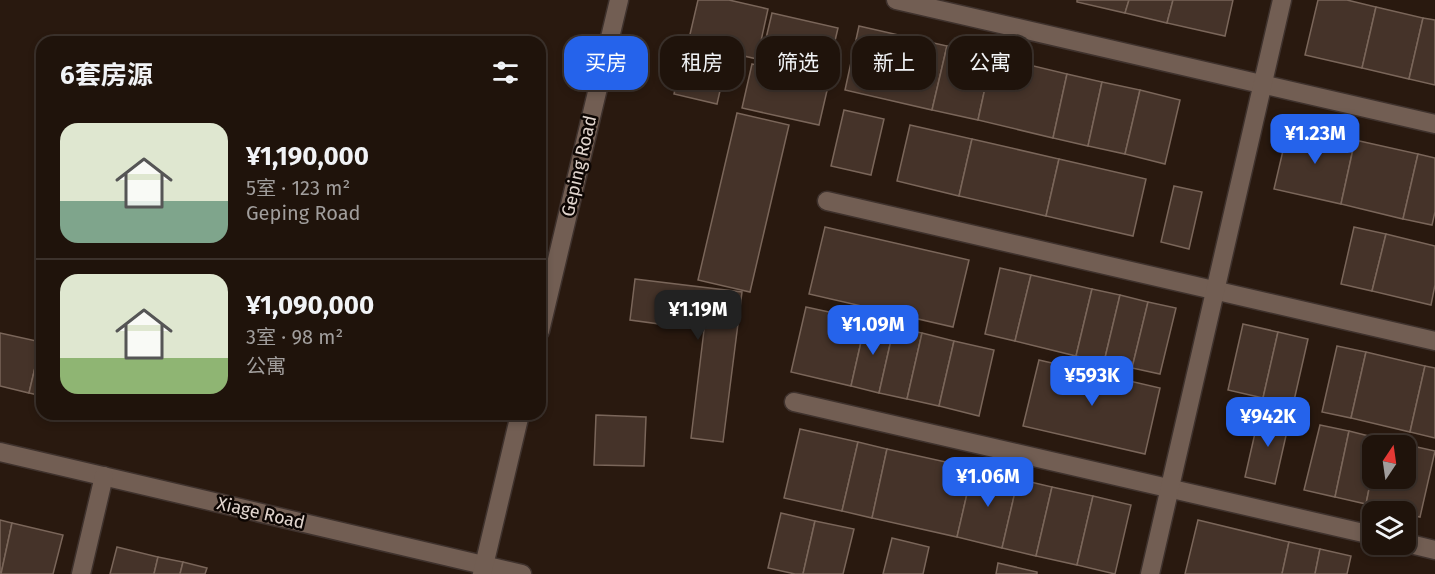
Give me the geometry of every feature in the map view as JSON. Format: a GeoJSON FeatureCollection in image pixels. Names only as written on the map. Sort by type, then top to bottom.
{"type":"FeatureCollection","features":[{"type":"Feature","properties":{"kind":"street","name":"Geping Road"},"geometry":{"type":"LineString","coordinates":[[546,306],[619,0]]}},
{"type":"Feature","properties":{"kind":"street"},"geometry":{"type":"LineString","coordinates":[[896,0],[1435,124]]}},
{"type":"Feature","properties":{"kind":"street"},"geometry":{"type":"LineString","coordinates":[[1150,574],[1282,0]]}},
{"type":"Feature","properties":{"kind":"street"},"geometry":{"type":"LineString","coordinates":[[827,201],[1435,340]]}},
{"type":"Feature","properties":{"kind":"street"},"geometry":{"type":"LineString","coordinates":[[794,402],[1362,534]]}},
{"type":"Feature","properties":{"kind":"street"},"geometry":{"type":"LineString","coordinates":[[483,570],[519,420]]}},
{"type":"Feature","properties":{"kind":"street","name":"Xiage Road"},"geometry":{"type":"LineString","coordinates":[[0,452],[483,570],[522,574]]}},
{"type":"Feature","properties":{"kind":"street"},"geometry":{"type":"LineString","coordinates":[[81,574],[104,476]]}},
{"type":"Feature","properties":{"kind":"street"},"geometry":{"type":"LineString","coordinates":[[1416,545],[1435,550]]}},
{"type":"Feature","properties":{"kind":"building"},"geometry":{"type":"Polygon","coordinates":[[[698,0],[729,0],[768,9],[762,36],[756,36],[756,59],[744,56],[744,36],[690,36],[698,0]]]}},
{"type":"Feature","properties":{"kind":"building"},"geometry":{"type":"Polygon","coordinates":[[[1077,0],[1129,0],[1125,13],[1077,2],[1077,0]]]}},
{"type":"Feature","properties":{"kind":"building"},"geometry":{"type":"Polygon","coordinates":[[[1129,0],[1173,0],[1167,23],[1125,13],[1129,0]]]}},
{"type":"Feature","properties":{"kind":"building"},"geometry":{"type":"Polygon","coordinates":[[[1173,0],[1233,0],[1225,36],[1167,23],[1173,0]]]}},
{"type":"Feature","properties":{"kind":"building"},"geometry":{"type":"Polygon","coordinates":[[[1318,0],[1347,0],[1376,7],[1362,68],[1305,55],[1318,0]]]}},
{"type":"Feature","properties":{"kind":"building"},"geometry":{"type":"Polygon","coordinates":[[[1376,7],[1423,18],[1409,79],[1362,68],[1376,7]]]}},
{"type":"Feature","properties":{"kind":"building"},"geometry":{"type":"Polygon","coordinates":[[[772,13],[838,28],[836,36],[767,36],[772,13]]]}},
{"type":"Feature","properties":{"kind":"building"},"geometry":{"type":"Polygon","coordinates":[[[1423,18],[1435,20],[1435,85],[1409,79],[1423,18]]]}},
{"type":"Feature","properties":{"kind":"building"},"geometry":{"type":"Polygon","coordinates":[[[859,26],[903,36],[857,36],[859,26]]]}},
{"type":"Feature","properties":{"kind":"building"},"geometry":{"type":"Polygon","coordinates":[[[936,44],[947,46],[932,110],[845,90],[852,58],[852,90],[936,90],[936,44]]]}},
{"type":"Feature","properties":{"kind":"building"},"geometry":{"type":"Polygon","coordinates":[[[948,46],[948,90],[985,90],[978,120],[932,110],[948,46]]]}},
{"type":"Feature","properties":{"kind":"building"},"geometry":{"type":"Polygon","coordinates":[[[752,64],[756,65],[756,90],[827,90],[819,125],[742,108],[752,64]]]}},
{"type":"Feature","properties":{"kind":"building"},"geometry":{"type":"Polygon","coordinates":[[[1032,66],[1067,74],[1053,138],[978,120],[985,90],[1032,90],[1032,66]]]}},
{"type":"Feature","properties":{"kind":"building"},"geometry":{"type":"Polygon","coordinates":[[[1067,74],[1102,82],[1088,146],[1053,138],[1067,74]]]}},
{"type":"Feature","properties":{"kind":"building"},"geometry":{"type":"Polygon","coordinates":[[[1102,82],[1140,90],[1125,154],[1088,146],[1102,82]]]}},
{"type":"Feature","properties":{"kind":"building"},"geometry":{"type":"Polygon","coordinates":[[[675,90],[720,90],[717,104],[674,94],[675,90]]]}},
{"type":"Feature","properties":{"kind":"building"},"geometry":{"type":"Polygon","coordinates":[[[1140,90],[1180,100],[1165,164],[1125,154],[1140,90]]]}},
{"type":"Feature","properties":{"kind":"building"},"geometry":{"type":"Polygon","coordinates":[[[844,110],[884,119],[871,175],[831,166],[844,110]]]}},
{"type":"Feature","properties":{"kind":"building"},"geometry":{"type":"Polygon","coordinates":[[[737,113],[789,125],[750,292],[698,280],[737,113]]]}},
{"type":"Feature","properties":{"kind":"building"},"geometry":{"type":"Polygon","coordinates":[[[910,125],[972,139],[959,196],[897,181],[910,125]]]}},
{"type":"Feature","properties":{"kind":"building"},"geometry":{"type":"Polygon","coordinates":[[[1289,125],[1355,140],[1341,204],[1274,189],[1289,125]]]}},
{"type":"Feature","properties":{"kind":"building"},"geometry":{"type":"Polygon","coordinates":[[[972,139],[1059,159],[1046,216],[959,196],[972,139]]]}},
{"type":"Feature","properties":{"kind":"building"},"geometry":{"type":"Polygon","coordinates":[[[1355,140],[1418,154],[1403,219],[1341,204],[1355,140]]]}},
{"type":"Feature","properties":{"kind":"building"},"geometry":{"type":"Polygon","coordinates":[[[1418,154],[1435,158],[1435,212],[1432,225],[1403,219],[1418,154]]]}},
{"type":"Feature","properties":{"kind":"building"},"geometry":{"type":"Polygon","coordinates":[[[1059,159],[1146,179],[1133,236],[1046,216],[1059,159]]]}},
{"type":"Feature","properties":{"kind":"building"},"geometry":{"type":"Polygon","coordinates":[[[1174,186],[1202,192],[1189,249],[1161,242],[1174,186]]]}},
{"type":"Feature","properties":{"kind":"building"},"geometry":{"type":"Polygon","coordinates":[[[825,227],[969,260],[953,327],[809,294],[825,227]]]}},
{"type":"Feature","properties":{"kind":"building"},"geometry":{"type":"Polygon","coordinates":[[[1354,227],[1386,234],[1372,291],[1341,284],[1354,227]]]}},
{"type":"Feature","properties":{"kind":"building"},"geometry":{"type":"Polygon","coordinates":[[[1386,234],[1435,246],[1435,285],[1431,305],[1372,291],[1386,234]]]}},
{"type":"Feature","properties":{"kind":"building"},"geometry":{"type":"Polygon","coordinates":[[[1000,268],[1031,275],[1015,341],[985,334],[1000,268]]]}},
{"type":"Feature","properties":{"kind":"building"},"geometry":{"type":"Polygon","coordinates":[[[1031,275],[1092,289],[1076,356],[1015,341],[1031,275]]]}},
{"type":"Feature","properties":{"kind":"building"},"geometry":{"type":"Polygon","coordinates":[[[635,279],[742,292],[723,442],[691,438],[704,330],[630,320],[635,279]]]}},
{"type":"Feature","properties":{"kind":"building"},"geometry":{"type":"Polygon","coordinates":[[[1092,289],[1120,295],[1104,362],[1076,356],[1092,289]]]}},
{"type":"Feature","properties":{"kind":"building"},"geometry":{"type":"Polygon","coordinates":[[[1120,295],[1148,302],[1132,368],[1104,362],[1120,295]]]}},
{"type":"Feature","properties":{"kind":"building"},"geometry":{"type":"Polygon","coordinates":[[[1148,302],[1176,308],[1160,374],[1132,368],[1148,302]]]}},
{"type":"Feature","properties":{"kind":"building"},"geometry":{"type":"Polygon","coordinates":[[[806,307],[866,320],[851,386],[791,372],[806,307]]]}},
{"type":"Feature","properties":{"kind":"building"},"geometry":{"type":"Polygon","coordinates":[[[866,320],[894,327],[879,393],[851,386],[866,320]]]}},
{"type":"Feature","properties":{"kind":"building"},"geometry":{"type":"Polygon","coordinates":[[[1243,324],[1278,332],[1263,398],[1228,390],[1243,324]]]}},
{"type":"Feature","properties":{"kind":"building"},"geometry":{"type":"Polygon","coordinates":[[[894,327],[922,333],[907,399],[879,393],[894,327]]]}},
{"type":"Feature","properties":{"kind":"building"},"geometry":{"type":"Polygon","coordinates":[[[1278,332],[1308,339],[1293,405],[1263,398],[1278,332]]]}},
{"type":"Feature","properties":{"kind":"building"},"geometry":{"type":"Polygon","coordinates":[[[0,333],[36,341],[36,363],[29,393],[0,386],[0,333]]]}},
{"type":"Feature","properties":{"kind":"building"},"geometry":{"type":"Polygon","coordinates":[[[922,333],[954,341],[939,406],[907,399],[922,333]]]}},
{"type":"Feature","properties":{"kind":"building"},"geometry":{"type":"Polygon","coordinates":[[[954,341],[994,350],[979,416],[939,406],[954,341]]]}},
{"type":"Feature","properties":{"kind":"building"},"geometry":{"type":"Polygon","coordinates":[[[1337,346],[1366,352],[1351,418],[1322,412],[1337,346]]]}},
{"type":"Feature","properties":{"kind":"building"},"geometry":{"type":"Polygon","coordinates":[[[1366,352],[1425,366],[1410,432],[1351,418],[1366,352]]]}},
{"type":"Feature","properties":{"kind":"building"},"geometry":{"type":"Polygon","coordinates":[[[1039,360],[1160,388],[1145,454],[1023,426],[1039,360]]]}},
{"type":"Feature","properties":{"kind":"building"},"geometry":{"type":"Polygon","coordinates":[[[36,363],[36,395],[29,393],[36,363]]]}},
{"type":"Feature","properties":{"kind":"building"},"geometry":{"type":"Polygon","coordinates":[[[1425,366],[1435,368],[1435,438],[1410,432],[1425,366]]]}},
{"type":"Feature","properties":{"kind":"building"},"geometry":{"type":"Polygon","coordinates":[[[1260,411],[1290,418],[1275,484],[1245,477],[1260,411]]]}},
{"type":"Feature","properties":{"kind":"building"},"geometry":{"type":"Polygon","coordinates":[[[596,415],[646,417],[644,466],[594,465],[596,415]]]}},
{"type":"Feature","properties":{"kind":"building"},"geometry":{"type":"Polygon","coordinates":[[[1320,425],[1349,431],[1335,497],[1304,490],[1320,425]]]}},
{"type":"Feature","properties":{"kind":"building"},"geometry":{"type":"Polygon","coordinates":[[[800,429],[858,442],[842,511],[784,498],[800,429]]]}},
{"type":"Feature","properties":{"kind":"building"},"geometry":{"type":"Polygon","coordinates":[[[1349,431],[1365,435],[1362,435],[1362,489],[1369,489],[1367,501],[1362,501],[1362,503],[1335,497],[1349,431]]]}},
{"type":"Feature","properties":{"kind":"building"},"geometry":{"type":"Polygon","coordinates":[[[858,442],[887,449],[872,518],[842,511],[858,442]]]}},
{"type":"Feature","properties":{"kind":"building"},"geometry":{"type":"Polygon","coordinates":[[[1416,447],[1435,451],[1420,517],[1416,516],[1416,501],[1367,501],[1369,489],[1416,489],[1416,447]]]}},
{"type":"Feature","properties":{"kind":"building"},"geometry":{"type":"Polygon","coordinates":[[[887,449],[973,468],[957,537],[872,518],[887,449]]]}},
{"type":"Feature","properties":{"kind":"building"},"geometry":{"type":"Polygon","coordinates":[[[973,468],[1018,479],[1002,548],[957,537],[973,468]]]}},
{"type":"Feature","properties":{"kind":"building"},"geometry":{"type":"Polygon","coordinates":[[[1018,479],[1052,487],[1036,556],[1002,548],[1018,479]]]}},
{"type":"Feature","properties":{"kind":"building"},"geometry":{"type":"Polygon","coordinates":[[[1052,487],[1093,496],[1077,565],[1036,556],[1052,487]]]}},
{"type":"Feature","properties":{"kind":"building"},"geometry":{"type":"Polygon","coordinates":[[[1093,496],[1131,505],[1115,574],[1077,565],[1093,496]]]}},
{"type":"Feature","properties":{"kind":"building"},"geometry":{"type":"Polygon","coordinates":[[[781,513],[815,521],[803,574],[768,568],[781,513]]]}},
{"type":"Feature","properties":{"kind":"building"},"geometry":{"type":"Polygon","coordinates":[[[0,520],[12,523],[1,574],[0,574],[0,520]]]}},
{"type":"Feature","properties":{"kind":"building"},"geometry":{"type":"Polygon","coordinates":[[[1198,520],[1289,542],[1282,574],[1185,574],[1198,520]]]}},
{"type":"Feature","properties":{"kind":"building"},"geometry":{"type":"Polygon","coordinates":[[[815,521],[854,529],[843,574],[803,574],[815,521]]]}},
{"type":"Feature","properties":{"kind":"building"},"geometry":{"type":"Polygon","coordinates":[[[12,523],[63,535],[53,574],[1,574],[12,523]]]}},
{"type":"Feature","properties":{"kind":"building"},"geometry":{"type":"Polygon","coordinates":[[[892,538],[929,547],[923,574],[883,574],[892,538]]]}},
{"type":"Feature","properties":{"kind":"building"},"geometry":{"type":"Polygon","coordinates":[[[1289,542],[1320,549],[1315,574],[1282,574],[1289,542]]]}},
{"type":"Feature","properties":{"kind":"building"},"geometry":{"type":"Polygon","coordinates":[[[117,547],[158,557],[154,574],[110,574],[117,547]]]}},
{"type":"Feature","properties":{"kind":"building"},"geometry":{"type":"Polygon","coordinates":[[[1320,549],[1351,556],[1347,574],[1315,574],[1320,549]]]}},
{"type":"Feature","properties":{"kind":"building"},"geometry":{"type":"Polygon","coordinates":[[[158,557],[183,562],[180,574],[154,574],[158,557]]]}},
{"type":"Feature","properties":{"kind":"building"},"geometry":{"type":"Polygon","coordinates":[[[183,562],[207,568],[205,574],[180,574],[183,562]]]}},
{"type":"Feature","properties":{"kind":"building"},"geometry":{"type":"Polygon","coordinates":[[[998,563],[1037,572],[1037,574],[996,574],[998,563]]]}}]}
